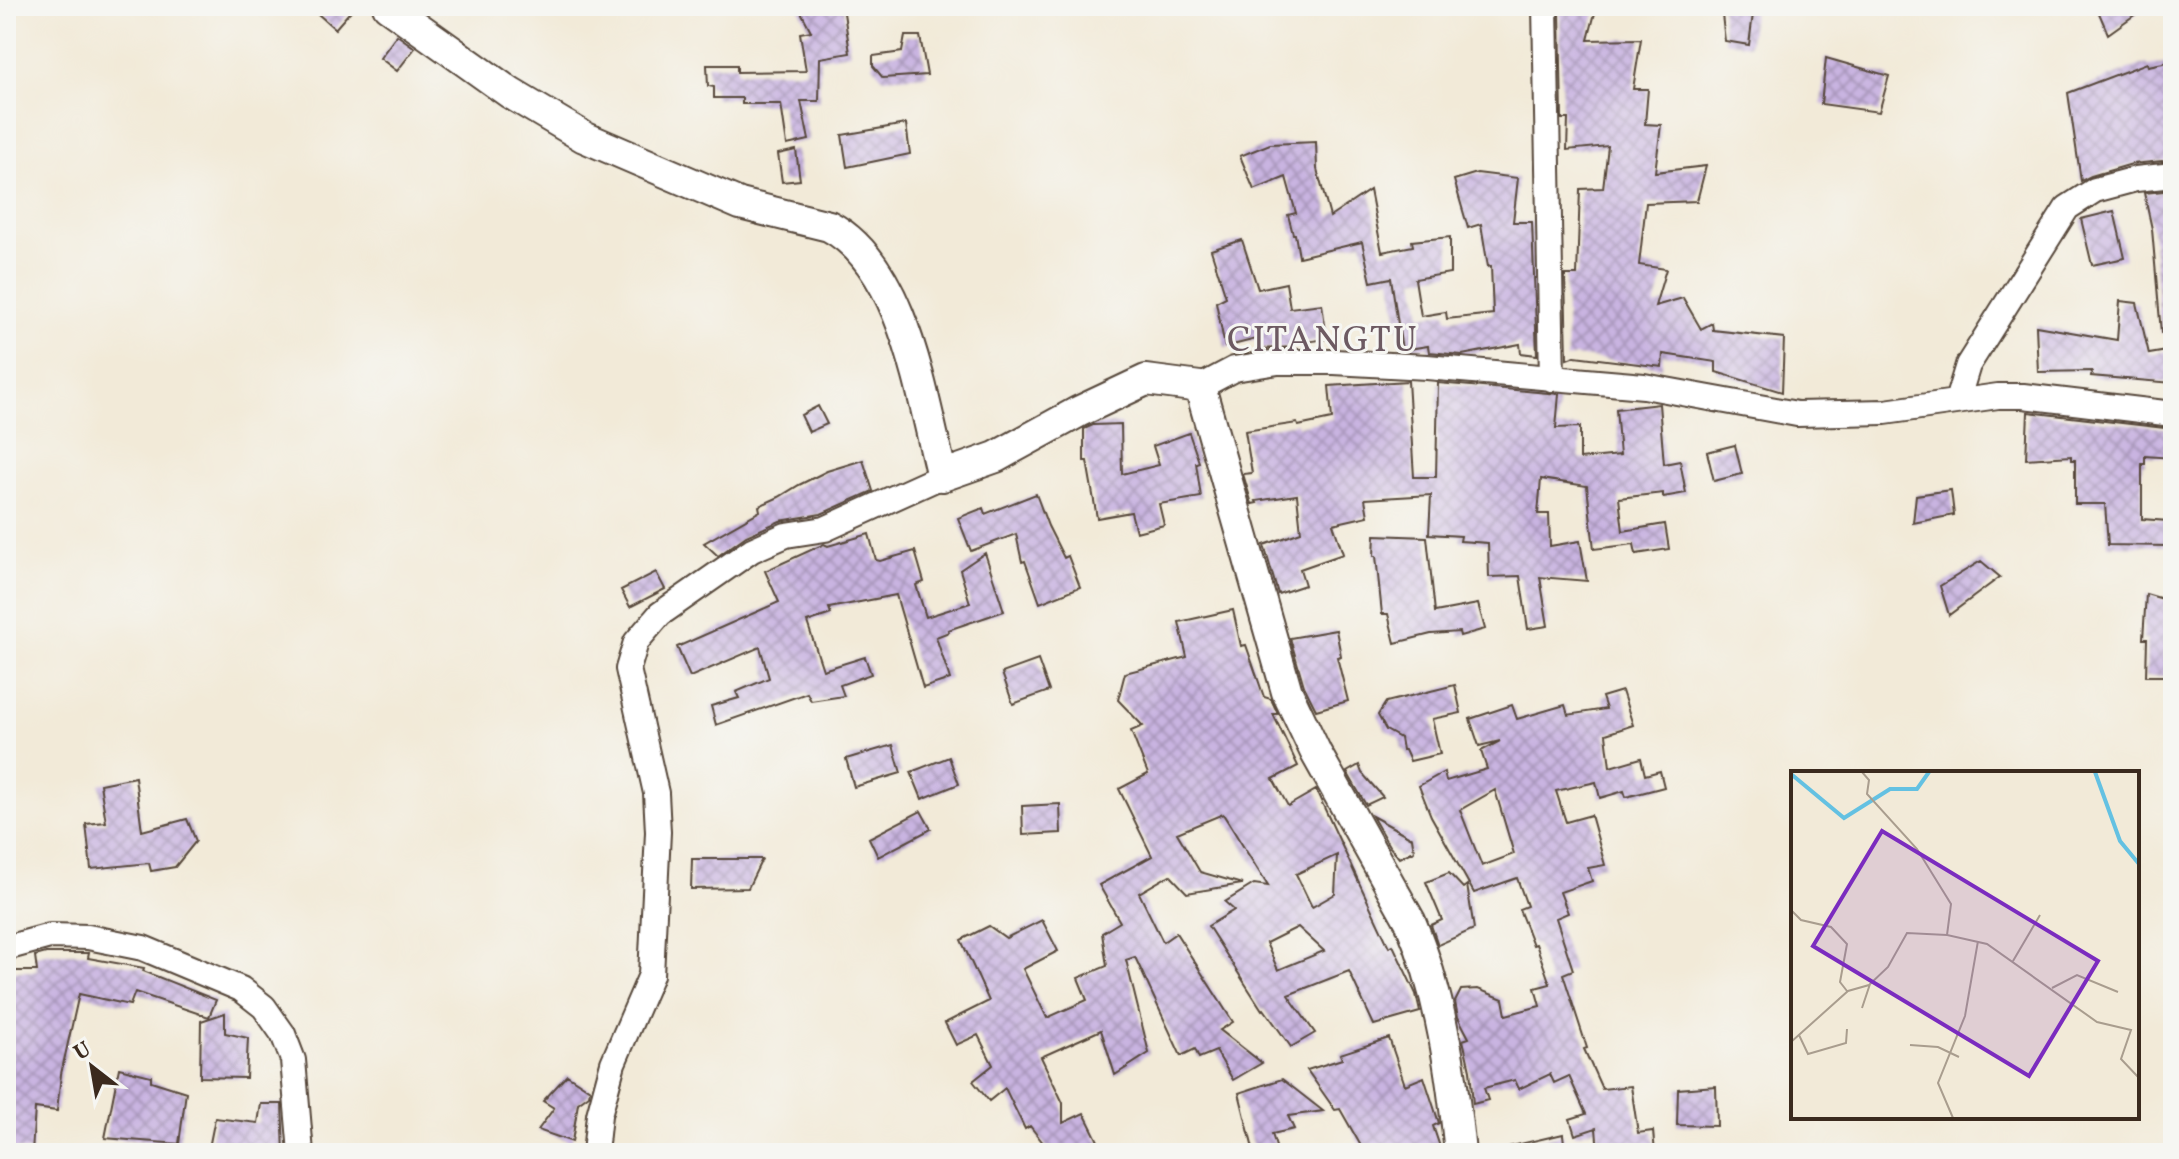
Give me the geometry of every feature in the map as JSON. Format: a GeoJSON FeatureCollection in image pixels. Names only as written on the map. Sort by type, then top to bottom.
{"type":"FeatureCollection","features":[{"type":"Feature","properties":{"kind":"street"},"geometry":{"type":"LineString","coordinates":[[388,6],[510,93],[584,137],[740,204],[829,226],[838,231],[872,266],[895,306],[911,353],[942,476]]}},
{"type":"Feature","properties":{"kind":"street"},"geometry":{"type":"LineString","coordinates":[[1545,6],[1552,379]]}},
{"type":"Feature","properties":{"kind":"street"},"geometry":{"type":"LineString","coordinates":[[1957,401],[1968,365],[2067,208],[2095,190],[2136,179],[2173,175]]}},
{"type":"Feature","properties":{"kind":"street"},"geometry":{"type":"LineString","coordinates":[[595,1153],[599,1115],[613,1063],[651,975],[656,793],[628,669],[636,642],[660,614],[752,550],[786,535],[825,529],[942,476],[996,457],[1078,412],[1146,380],[1200,387],[1234,369],[1278,362],[1427,367],[1644,386],[1797,414],[1885,412],[1998,396],[2023,396],[2173,414]]}},
{"type":"Feature","properties":{"kind":"street"},"geometry":{"type":"LineString","coordinates":[[1200,387],[1287,692],[1316,753],[1410,921],[1422,950],[1436,996],[1460,1153]]}},
{"type":"Feature","properties":{"kind":"street"},"geometry":{"type":"LineString","coordinates":[[6,948],[50,936],[88,937],[143,948],[241,989],[264,1007],[283,1034],[293,1060],[301,1153]]}},
{"type":"Feature","properties":{"kind":"building"},"geometry":{"type":"Polygon","coordinates":[[[309,6],[355,6],[335,29],[309,6]]]}},
{"type":"Feature","properties":{"kind":"building"},"geometry":{"type":"Polygon","coordinates":[[[798,6],[843,6],[850,53],[820,58],[819,101],[801,101],[809,140],[787,145],[781,104],[742,104],[742,98],[714,98],[714,87],[708,86],[707,65],[737,65],[737,72],[806,71],[800,33],[811,31],[798,6]]]}},
{"type":"Feature","properties":{"kind":"building"},"geometry":{"type":"Polygon","coordinates":[[[1721,6],[1754,6],[1749,45],[1725,41],[1721,6]]]}},
{"type":"Feature","properties":{"kind":"building"},"geometry":{"type":"Polygon","coordinates":[[[2096,6],[2147,6],[2108,34],[2096,6]]]}},
{"type":"Feature","properties":{"kind":"building"},"geometry":{"type":"Polygon","coordinates":[[[1560,11],[1595,13],[1588,40],[1641,39],[1633,89],[1648,89],[1645,124],[1661,125],[1655,172],[1706,166],[1697,201],[1646,203],[1639,265],[1666,269],[1655,306],[1683,298],[1701,329],[1712,323],[1713,330],[1784,338],[1782,392],[1716,372],[1716,362],[1663,354],[1662,367],[1575,356],[1567,359],[1565,275],[1577,275],[1580,189],[1603,188],[1608,146],[1567,150],[1568,119],[1562,119],[1560,11]]]}},
{"type":"Feature","properties":{"kind":"building"},"geometry":{"type":"Polygon","coordinates":[[[397,35],[415,48],[397,71],[380,58],[397,35]]]}},
{"type":"Feature","properties":{"kind":"building"},"geometry":{"type":"Polygon","coordinates":[[[905,36],[920,36],[927,75],[883,78],[873,66],[873,56],[902,52],[905,36]]]}},
{"type":"Feature","properties":{"kind":"building"},"geometry":{"type":"Polygon","coordinates":[[[1826,58],[1889,76],[1879,112],[1821,104],[1826,58]]]}},
{"type":"Feature","properties":{"kind":"building"},"geometry":{"type":"Polygon","coordinates":[[[2173,61],[2173,160],[2132,164],[2081,181],[2068,93],[2147,63],[2148,66],[2173,61]]]}},
{"type":"Feature","properties":{"kind":"building"},"geometry":{"type":"Polygon","coordinates":[[[906,124],[910,154],[847,167],[842,135],[906,124]]]}},
{"type":"Feature","properties":{"kind":"building"},"geometry":{"type":"Polygon","coordinates":[[[1316,142],[1317,169],[1330,217],[1370,190],[1382,252],[1413,246],[1412,241],[1450,237],[1450,273],[1415,279],[1421,316],[1446,312],[1447,319],[1493,314],[1491,266],[1488,267],[1481,224],[1468,228],[1454,180],[1477,173],[1518,178],[1513,222],[1532,222],[1537,355],[1521,353],[1520,344],[1462,355],[1429,352],[1428,346],[1402,350],[1391,278],[1371,282],[1362,242],[1299,257],[1288,215],[1296,213],[1286,177],[1254,190],[1240,156],[1270,144],[1316,142]]]}},
{"type":"Feature","properties":{"kind":"building"},"geometry":{"type":"Polygon","coordinates":[[[796,150],[800,180],[782,182],[778,154],[796,150]]]}},
{"type":"Feature","properties":{"kind":"building"},"geometry":{"type":"Polygon","coordinates":[[[2173,190],[2173,332],[2161,333],[2152,229],[2144,193],[2173,190]]]}},
{"type":"Feature","properties":{"kind":"building"},"geometry":{"type":"Polygon","coordinates":[[[2114,211],[2125,258],[2092,265],[2081,219],[2114,211]]]}},
{"type":"Feature","properties":{"kind":"building"},"geometry":{"type":"Polygon","coordinates":[[[1242,240],[1258,289],[1286,283],[1290,308],[1322,304],[1327,339],[1291,344],[1292,347],[1262,349],[1260,338],[1225,347],[1216,302],[1226,297],[1211,250],[1242,240]]]}},
{"type":"Feature","properties":{"kind":"building"},"geometry":{"type":"Polygon","coordinates":[[[2120,301],[2137,303],[2149,354],[2173,350],[2173,383],[2091,376],[2092,371],[2038,372],[2036,326],[2117,340],[2120,301]]]}},
{"type":"Feature","properties":{"kind":"building"},"geometry":{"type":"Polygon","coordinates":[[[1408,381],[1414,477],[1436,477],[1438,383],[1559,394],[1556,428],[1580,427],[1580,459],[1620,455],[1616,409],[1659,404],[1664,464],[1680,461],[1686,493],[1619,498],[1623,531],[1665,524],[1669,549],[1636,554],[1634,544],[1594,549],[1587,486],[1541,479],[1538,514],[1549,514],[1550,546],[1580,541],[1587,581],[1540,577],[1548,626],[1528,629],[1520,576],[1489,577],[1488,543],[1460,541],[1461,536],[1429,534],[1431,495],[1365,499],[1368,516],[1333,524],[1343,554],[1300,569],[1305,585],[1278,594],[1264,545],[1301,532],[1297,495],[1252,504],[1243,474],[1252,473],[1245,431],[1332,419],[1329,386],[1408,381]]]}},
{"type":"Feature","properties":{"kind":"building"},"geometry":{"type":"Polygon","coordinates":[[[818,406],[827,424],[809,432],[801,415],[818,406]]]}},
{"type":"Feature","properties":{"kind":"building"},"geometry":{"type":"Polygon","coordinates":[[[2028,412],[2173,429],[2173,458],[2145,456],[2145,464],[2142,464],[2142,519],[2168,521],[2168,546],[2108,545],[2105,504],[2075,504],[2075,460],[2071,460],[2071,456],[2026,459],[2028,412]]]}},
{"type":"Feature","properties":{"kind":"building"},"geometry":{"type":"Polygon","coordinates":[[[1121,424],[1122,474],[1159,465],[1153,446],[1189,433],[1199,462],[1196,463],[1201,497],[1159,504],[1164,525],[1136,532],[1131,512],[1097,518],[1087,461],[1084,461],[1084,429],[1093,425],[1121,424]]]}},
{"type":"Feature","properties":{"kind":"building"},"geometry":{"type":"Polygon","coordinates":[[[1735,445],[1742,474],[1714,481],[1707,452],[1735,445]]]}},
{"type":"Feature","properties":{"kind":"building"},"geometry":{"type":"Polygon","coordinates":[[[863,460],[873,491],[821,514],[780,521],[746,536],[718,556],[704,543],[760,511],[759,506],[799,485],[827,471],[863,460]]]}},
{"type":"Feature","properties":{"kind":"building"},"geometry":{"type":"Polygon","coordinates":[[[1951,490],[1954,515],[1913,523],[1916,495],[1951,490]]]}},
{"type":"Feature","properties":{"kind":"building"},"geometry":{"type":"Polygon","coordinates":[[[1036,494],[1048,526],[1064,558],[1068,556],[1080,587],[1040,603],[1025,561],[1022,562],[1016,534],[971,551],[958,518],[983,508],[985,514],[1036,494]]]}},
{"type":"Feature","properties":{"kind":"building"},"geometry":{"type":"Polygon","coordinates":[[[869,534],[876,560],[915,551],[924,582],[916,585],[926,617],[970,603],[960,570],[985,553],[1004,611],[936,637],[950,679],[923,688],[896,595],[829,608],[831,614],[807,622],[823,670],[865,657],[871,674],[840,685],[844,696],[811,701],[807,693],[716,725],[711,706],[739,698],[736,692],[769,678],[760,647],[690,677],[677,647],[779,602],[765,571],[824,544],[828,546],[869,534]]]}},
{"type":"Feature","properties":{"kind":"building"},"geometry":{"type":"Polygon","coordinates":[[[1375,535],[1427,537],[1435,612],[1478,604],[1485,629],[1460,636],[1459,632],[1431,634],[1395,643],[1388,614],[1382,614],[1374,556],[1375,535]]]}},
{"type":"Feature","properties":{"kind":"building"},"geometry":{"type":"Polygon","coordinates":[[[1981,561],[2000,577],[1949,615],[1940,586],[1981,561]]]}},
{"type":"Feature","properties":{"kind":"building"},"geometry":{"type":"Polygon","coordinates":[[[656,572],[665,589],[630,607],[621,590],[656,572]]]}},
{"type":"Feature","properties":{"kind":"building"},"geometry":{"type":"Polygon","coordinates":[[[2146,594],[2173,602],[2173,676],[2146,676],[2147,639],[2143,639],[2146,594]]]}},
{"type":"Feature","properties":{"kind":"building"},"geometry":{"type":"Polygon","coordinates":[[[1233,610],[1241,646],[1246,645],[1264,697],[1271,699],[1278,714],[1273,714],[1298,766],[1273,779],[1288,806],[1316,790],[1389,947],[1393,945],[1416,994],[1420,1012],[1374,1025],[1349,971],[1288,995],[1315,1033],[1291,1047],[1262,1010],[1208,926],[1234,910],[1225,902],[1254,884],[1268,886],[1223,814],[1177,833],[1200,872],[1242,884],[1187,893],[1170,875],[1139,893],[1163,942],[1176,933],[1233,1022],[1220,1030],[1262,1063],[1233,1080],[1216,1051],[1199,1058],[1195,1049],[1181,1056],[1135,957],[1126,960],[1149,1053],[1115,1075],[1101,1030],[1041,1057],[1063,1103],[1063,1123],[1084,1113],[1100,1145],[1091,1147],[1094,1153],[1051,1153],[1030,1126],[1025,1129],[1005,1088],[989,1101],[973,1081],[993,1065],[978,1035],[956,1045],[945,1023],[989,1001],[961,940],[989,926],[1006,938],[1042,920],[1058,951],[1023,969],[1047,1018],[1087,1000],[1078,978],[1107,966],[1102,933],[1120,922],[1099,885],[1152,856],[1119,789],[1148,774],[1131,731],[1143,726],[1118,700],[1125,673],[1187,657],[1179,622],[1233,610]],[[1337,855],[1296,874],[1312,907],[1335,894],[1337,855]],[[1298,927],[1266,943],[1278,970],[1324,951],[1298,927]]]}},
{"type":"Feature","properties":{"kind":"building"},"geometry":{"type":"Polygon","coordinates":[[[1336,630],[1341,656],[1337,657],[1348,701],[1316,710],[1304,686],[1290,638],[1336,630]]]}},
{"type":"Feature","properties":{"kind":"building"},"geometry":{"type":"Polygon","coordinates":[[[1038,660],[1049,691],[1013,704],[1002,673],[1038,660]]]}},
{"type":"Feature","properties":{"kind":"building"},"geometry":{"type":"Polygon","coordinates":[[[1455,685],[1461,713],[1432,719],[1440,754],[1410,761],[1405,750],[1402,750],[1400,738],[1386,730],[1378,715],[1386,702],[1455,685]]]}},
{"type":"Feature","properties":{"kind":"building"},"geometry":{"type":"Polygon","coordinates":[[[1622,691],[1633,725],[1606,734],[1610,767],[1641,758],[1645,775],[1660,771],[1664,787],[1626,797],[1624,791],[1600,798],[1596,782],[1556,791],[1566,822],[1591,815],[1605,865],[1588,868],[1592,881],[1560,892],[1568,913],[1556,918],[1573,970],[1563,974],[1587,1048],[1584,1049],[1602,1089],[1631,1086],[1638,1133],[1653,1131],[1655,1153],[1598,1153],[1596,1128],[1575,1135],[1570,1119],[1586,1114],[1569,1076],[1554,1083],[1550,1074],[1519,1089],[1515,1080],[1484,1088],[1488,1100],[1473,1104],[1463,1040],[1469,1038],[1458,1017],[1455,1002],[1461,990],[1478,989],[1503,999],[1506,1015],[1540,1006],[1535,988],[1550,984],[1519,909],[1527,906],[1517,878],[1474,893],[1431,816],[1419,786],[1444,772],[1446,781],[1487,769],[1481,751],[1500,741],[1479,746],[1470,719],[1512,705],[1517,719],[1565,705],[1568,715],[1606,709],[1602,697],[1622,691]],[[1495,790],[1460,810],[1482,866],[1514,854],[1495,790]]]}},
{"type":"Feature","properties":{"kind":"building"},"geometry":{"type":"Polygon","coordinates":[[[893,745],[901,773],[854,787],[846,759],[893,745]]]}},
{"type":"Feature","properties":{"kind":"building"},"geometry":{"type":"Polygon","coordinates":[[[949,757],[959,784],[922,799],[911,772],[949,757]]]}},
{"type":"Feature","properties":{"kind":"building"},"geometry":{"type":"Polygon","coordinates":[[[1359,765],[1383,797],[1366,805],[1347,772],[1359,765]]]}},
{"type":"Feature","properties":{"kind":"building"},"geometry":{"type":"Polygon","coordinates":[[[135,777],[142,831],[187,819],[196,841],[175,867],[151,871],[149,863],[91,869],[86,824],[106,822],[100,784],[135,777]]]}},
{"type":"Feature","properties":{"kind":"building"},"geometry":{"type":"Polygon","coordinates":[[[1060,804],[1061,833],[1023,835],[1022,806],[1060,804]]]}},
{"type":"Feature","properties":{"kind":"building"},"geometry":{"type":"Polygon","coordinates":[[[921,811],[931,829],[878,857],[869,838],[921,811]]]}},
{"type":"Feature","properties":{"kind":"building"},"geometry":{"type":"Polygon","coordinates":[[[1372,816],[1412,838],[1414,851],[1399,858],[1372,816]]]}},
{"type":"Feature","properties":{"kind":"building"},"geometry":{"type":"Polygon","coordinates":[[[692,859],[762,859],[748,888],[691,889],[692,859]]]}},
{"type":"Feature","properties":{"kind":"building"},"geometry":{"type":"Polygon","coordinates":[[[1449,873],[1463,888],[1467,885],[1474,929],[1438,945],[1431,925],[1442,920],[1426,882],[1449,873]]]}},
{"type":"Feature","properties":{"kind":"building"},"geometry":{"type":"Polygon","coordinates":[[[89,953],[88,958],[144,968],[143,971],[216,1000],[209,1017],[135,992],[130,1005],[79,994],[61,1074],[57,1111],[35,1108],[32,1152],[6,1148],[6,971],[37,971],[35,956],[89,953]]]}},
{"type":"Feature","properties":{"kind":"building"},"geometry":{"type":"Polygon","coordinates":[[[225,1013],[225,1033],[248,1038],[246,1078],[200,1077],[201,1021],[225,1013]]]}},
{"type":"Feature","properties":{"kind":"building"},"geometry":{"type":"Polygon","coordinates":[[[1389,1038],[1405,1085],[1424,1077],[1439,1123],[1433,1126],[1442,1153],[1365,1153],[1340,1109],[1335,1110],[1307,1070],[1342,1059],[1340,1054],[1389,1038]]]}},
{"type":"Feature","properties":{"kind":"building"},"geometry":{"type":"Polygon","coordinates":[[[119,1068],[151,1076],[151,1081],[186,1092],[179,1144],[105,1138],[119,1068]]]}},
{"type":"Feature","properties":{"kind":"building"},"geometry":{"type":"Polygon","coordinates":[[[567,1075],[590,1090],[589,1095],[578,1103],[572,1142],[538,1130],[554,1108],[543,1101],[567,1075]]]}},
{"type":"Feature","properties":{"kind":"building"},"geometry":{"type":"Polygon","coordinates":[[[1282,1079],[1323,1111],[1288,1116],[1294,1129],[1272,1134],[1278,1153],[1254,1153],[1239,1093],[1282,1079]]]}},
{"type":"Feature","properties":{"kind":"building"},"geometry":{"type":"Polygon","coordinates":[[[1716,1086],[1717,1126],[1677,1125],[1678,1089],[1716,1086]]]}},
{"type":"Feature","properties":{"kind":"building"},"geometry":{"type":"Polygon","coordinates":[[[261,1104],[282,1104],[284,1153],[253,1153],[254,1150],[228,1147],[225,1153],[208,1153],[215,1118],[258,1123],[261,1104]]]}},
{"type":"Feature","properties":{"kind":"building"},"geometry":{"type":"Polygon","coordinates":[[[1563,1134],[1565,1153],[1508,1153],[1508,1147],[1563,1134]]]}},
{"type":"Feature","properties":{"kind":"district","name":"CITANGTU"},"geometry":{"type":"Point","coordinates":[1323,342]}}]}
